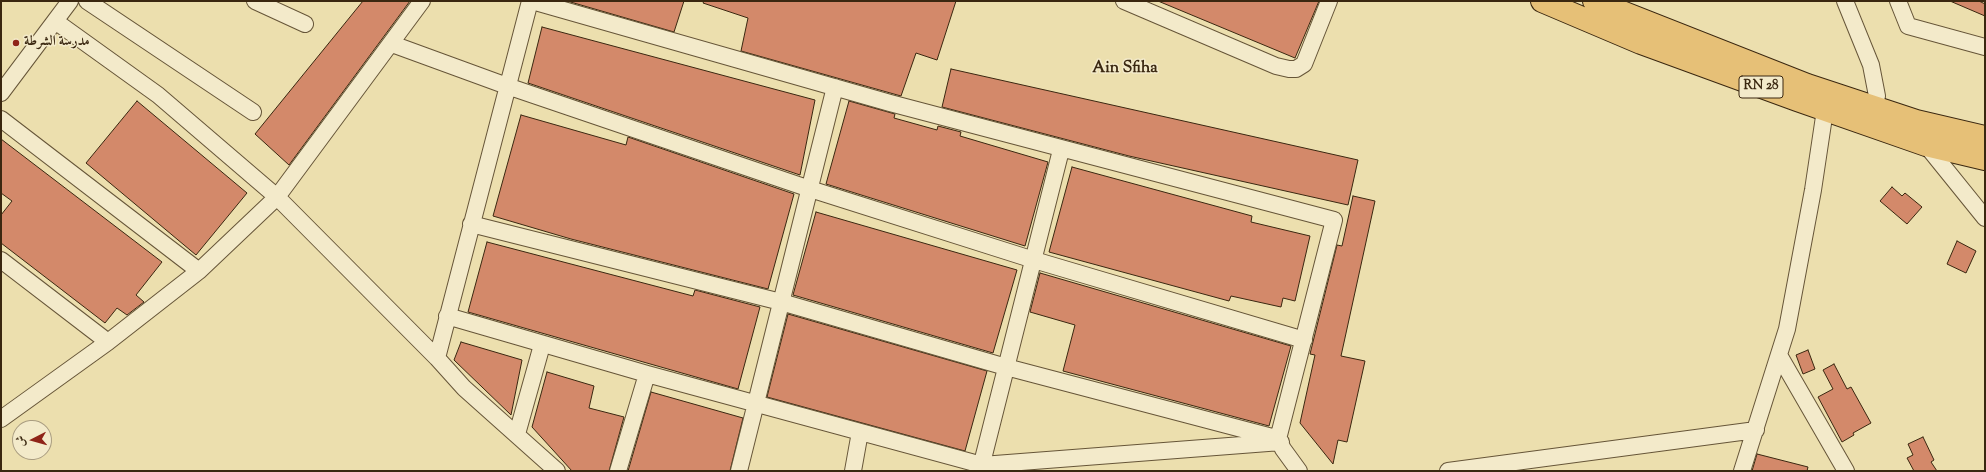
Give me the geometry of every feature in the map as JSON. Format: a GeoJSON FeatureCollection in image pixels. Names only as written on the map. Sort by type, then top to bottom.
{"type":"FeatureCollection","features":[{"type":"Feature","properties":{"kind":"highway","name":"RN 28"},"geometry":{"type":"LineString","coordinates":[[1542,1],[1641,43],[1825,110],[1926,145],[1985,159]]}},
{"type":"Feature","properties":{"kind":"highway","name":"RN 28"},"geometry":{"type":"LineString","coordinates":[[1594,1],[1807,85],[1925,123],[1985,137]]}},
{"type":"Feature","properties":{"kind":"street"},"geometry":{"type":"LineString","coordinates":[[1,93],[70,1]]}},
{"type":"Feature","properties":{"kind":"street"},"geometry":{"type":"LineString","coordinates":[[87,1],[253,112]]}},
{"type":"Feature","properties":{"kind":"street"},"geometry":{"type":"LineString","coordinates":[[255,1],[305,24]]}},
{"type":"Feature","properties":{"kind":"street"},"geometry":{"type":"LineString","coordinates":[[5,410],[108,342],[199,271],[277,197],[392,44],[422,1]]}},
{"type":"Feature","properties":{"kind":"street"},"geometry":{"type":"LineString","coordinates":[[437,358],[507,86],[531,1],[1061,150],[1334,220],[1280,440],[1283,449],[1298,471]]}},
{"type":"Feature","properties":{"kind":"street"},"geometry":{"type":"LineString","coordinates":[[1124,1],[1276,66],[1296,69],[1304,64],[1329,1]]}},
{"type":"Feature","properties":{"kind":"street"},"geometry":{"type":"LineString","coordinates":[[1845,1],[1871,65],[1877,96],[1874,107]]}},
{"type":"Feature","properties":{"kind":"street"},"geometry":{"type":"LineString","coordinates":[[1898,1],[1908,26],[1985,47]]}},
{"type":"Feature","properties":{"kind":"street"},"geometry":{"type":"LineString","coordinates":[[55,21],[158,95],[277,197],[437,358],[464,388],[557,471]]}},
{"type":"Feature","properties":{"kind":"street"},"geometry":{"type":"LineString","coordinates":[[392,44],[507,86],[810,189],[1034,260],[1304,340]]}},
{"type":"Feature","properties":{"kind":"street"},"geometry":{"type":"LineString","coordinates":[[739,471],[780,302],[835,87]]}},
{"type":"Feature","properties":{"kind":"street"},"geometry":{"type":"LineString","coordinates":[[1742,471],[1787,329],[1813,190],[1825,110]]}},
{"type":"Feature","properties":{"kind":"street"},"geometry":{"type":"LineString","coordinates":[[1,119],[199,271]]}},
{"type":"Feature","properties":{"kind":"street"},"geometry":{"type":"LineString","coordinates":[[1925,123],[1926,145],[1985,218]]}},
{"type":"Feature","properties":{"kind":"street"},"geometry":{"type":"LineString","coordinates":[[981,468],[1061,150]]}},
{"type":"Feature","properties":{"kind":"street"},"geometry":{"type":"LineString","coordinates":[[471,224],[780,302],[1006,367],[1280,440]]}},
{"type":"Feature","properties":{"kind":"street"},"geometry":{"type":"LineString","coordinates":[[1,260],[108,342]]}},
{"type":"Feature","properties":{"kind":"street"},"geometry":{"type":"LineString","coordinates":[[447,316],[542,345],[860,432],[981,468],[1280,440]]}},
{"type":"Feature","properties":{"kind":"street"},"geometry":{"type":"LineString","coordinates":[[517,434],[542,345]]}},
{"type":"Feature","properties":{"kind":"street"},"geometry":{"type":"LineString","coordinates":[[1779,355],[1835,464],[1846,471]]}},
{"type":"Feature","properties":{"kind":"street"},"geometry":{"type":"LineString","coordinates":[[618,471],[647,374]]}},
{"type":"Feature","properties":{"kind":"street"},"geometry":{"type":"LineString","coordinates":[[1448,471],[1756,430]]}},
{"type":"Feature","properties":{"kind":"street"},"geometry":{"type":"LineString","coordinates":[[853,471],[860,432]]}},
{"type":"Feature","properties":{"kind":"building"},"geometry":{"type":"Polygon","coordinates":[[[363,1],[410,1],[289,165],[255,134],[363,1]]]}},
{"type":"Feature","properties":{"kind":"building"},"geometry":{"type":"Polygon","coordinates":[[[567,1],[684,1],[674,32],[567,1]]]}},
{"type":"Feature","properties":{"kind":"building"},"geometry":{"type":"Polygon","coordinates":[[[704,1],[956,1],[937,60],[916,53],[901,96],[741,51],[748,18],[703,3],[704,1]]]}},
{"type":"Feature","properties":{"kind":"building"},"geometry":{"type":"Polygon","coordinates":[[[1158,1],[1319,1],[1295,58],[1158,1]]]}},
{"type":"Feature","properties":{"kind":"building"},"geometry":{"type":"Polygon","coordinates":[[[1950,1],[1979,1],[1985,4],[1985,16],[1950,1]]]}},
{"type":"Feature","properties":{"kind":"building"},"geometry":{"type":"Polygon","coordinates":[[[542,27],[815,100],[800,175],[528,83],[542,27]]]}},
{"type":"Feature","properties":{"kind":"building"},"geometry":{"type":"Polygon","coordinates":[[[951,69],[1358,160],[1348,205],[1129,156],[942,107],[951,69]]]}},
{"type":"Feature","properties":{"kind":"building"},"geometry":{"type":"Polygon","coordinates":[[[137,101],[247,193],[196,255],[86,163],[137,101]]]}},
{"type":"Feature","properties":{"kind":"building"},"geometry":{"type":"Polygon","coordinates":[[[849,101],[895,114],[894,118],[937,130],[938,126],[961,132],[960,136],[1048,162],[1025,246],[826,184],[849,101]]]}},
{"type":"Feature","properties":{"kind":"building"},"geometry":{"type":"Polygon","coordinates":[[[521,115],[626,145],[628,137],[794,194],[768,289],[571,239],[493,216],[521,115]]]}},
{"type":"Feature","properties":{"kind":"building"},"geometry":{"type":"Polygon","coordinates":[[[1,139],[162,262],[136,295],[144,302],[127,315],[117,308],[105,323],[1,243],[1,215],[12,201],[1,193],[1,139]]]}},
{"type":"Feature","properties":{"kind":"building"},"geometry":{"type":"Polygon","coordinates":[[[1072,167],[1252,216],[1251,222],[1310,236],[1295,301],[1283,298],[1281,307],[1231,296],[1229,301],[1049,252],[1072,167]]]}},
{"type":"Feature","properties":{"kind":"building"},"geometry":{"type":"Polygon","coordinates":[[[1892,187],[1902,196],[1905,193],[1922,207],[1907,224],[1880,201],[1892,187]]]}},
{"type":"Feature","properties":{"kind":"building"},"geometry":{"type":"Polygon","coordinates":[[[1353,196],[1375,201],[1341,356],[1365,361],[1347,442],[1338,440],[1333,464],[1300,423],[1315,355],[1310,354],[1337,245],[1342,246],[1353,196]]]}},
{"type":"Feature","properties":{"kind":"building"},"geometry":{"type":"Polygon","coordinates":[[[816,212],[1017,270],[993,353],[793,295],[816,212]]]}},
{"type":"Feature","properties":{"kind":"building"},"geometry":{"type":"Polygon","coordinates":[[[1957,241],[1976,251],[1966,273],[1947,264],[1957,241]]]}},
{"type":"Feature","properties":{"kind":"building"},"geometry":{"type":"Polygon","coordinates":[[[487,242],[693,296],[695,290],[760,307],[738,389],[468,312],[487,242]]]}},
{"type":"Feature","properties":{"kind":"building"},"geometry":{"type":"Polygon","coordinates":[[[1040,273],[1291,346],[1269,426],[1063,371],[1075,325],[1030,312],[1040,273]]]}},
{"type":"Feature","properties":{"kind":"building"},"geometry":{"type":"Polygon","coordinates":[[[788,314],[987,371],[965,451],[767,397],[788,314]]]}},
{"type":"Feature","properties":{"kind":"building"},"geometry":{"type":"Polygon","coordinates":[[[461,342],[522,360],[511,415],[454,360],[461,342]]]}},
{"type":"Feature","properties":{"kind":"building"},"geometry":{"type":"Polygon","coordinates":[[[1808,350],[1815,369],[1803,374],[1796,355],[1808,350]]]}},
{"type":"Feature","properties":{"kind":"building"},"geometry":{"type":"Polygon","coordinates":[[[1834,364],[1847,389],[1851,387],[1871,423],[1853,433],[1854,435],[1842,442],[1818,397],[1833,389],[1823,370],[1834,364]]]}},
{"type":"Feature","properties":{"kind":"building"},"geometry":{"type":"Polygon","coordinates":[[[547,372],[594,386],[589,408],[624,417],[609,471],[572,471],[532,427],[547,372]]]}},
{"type":"Feature","properties":{"kind":"building"},"geometry":{"type":"Polygon","coordinates":[[[651,392],[743,418],[730,471],[628,471],[651,392]]]}},
{"type":"Feature","properties":{"kind":"building"},"geometry":{"type":"Polygon","coordinates":[[[1923,437],[1934,460],[1931,462],[1937,471],[1914,471],[1907,458],[1913,455],[1908,444],[1923,437]]]}},
{"type":"Feature","properties":{"kind":"building"},"geometry":{"type":"Polygon","coordinates":[[[1757,454],[1808,467],[1807,471],[1752,471],[1757,454]]]}},
{"type":"Feature","properties":{"kind":"place","name":"مدرسة الشرطة"},"geometry":{"type":"Point","coordinates":[16,43]}},
{"type":"Feature","properties":{"kind":"district","name":"Ain Sfiha"},"geometry":{"type":"Point","coordinates":[1125,69]}}]}
